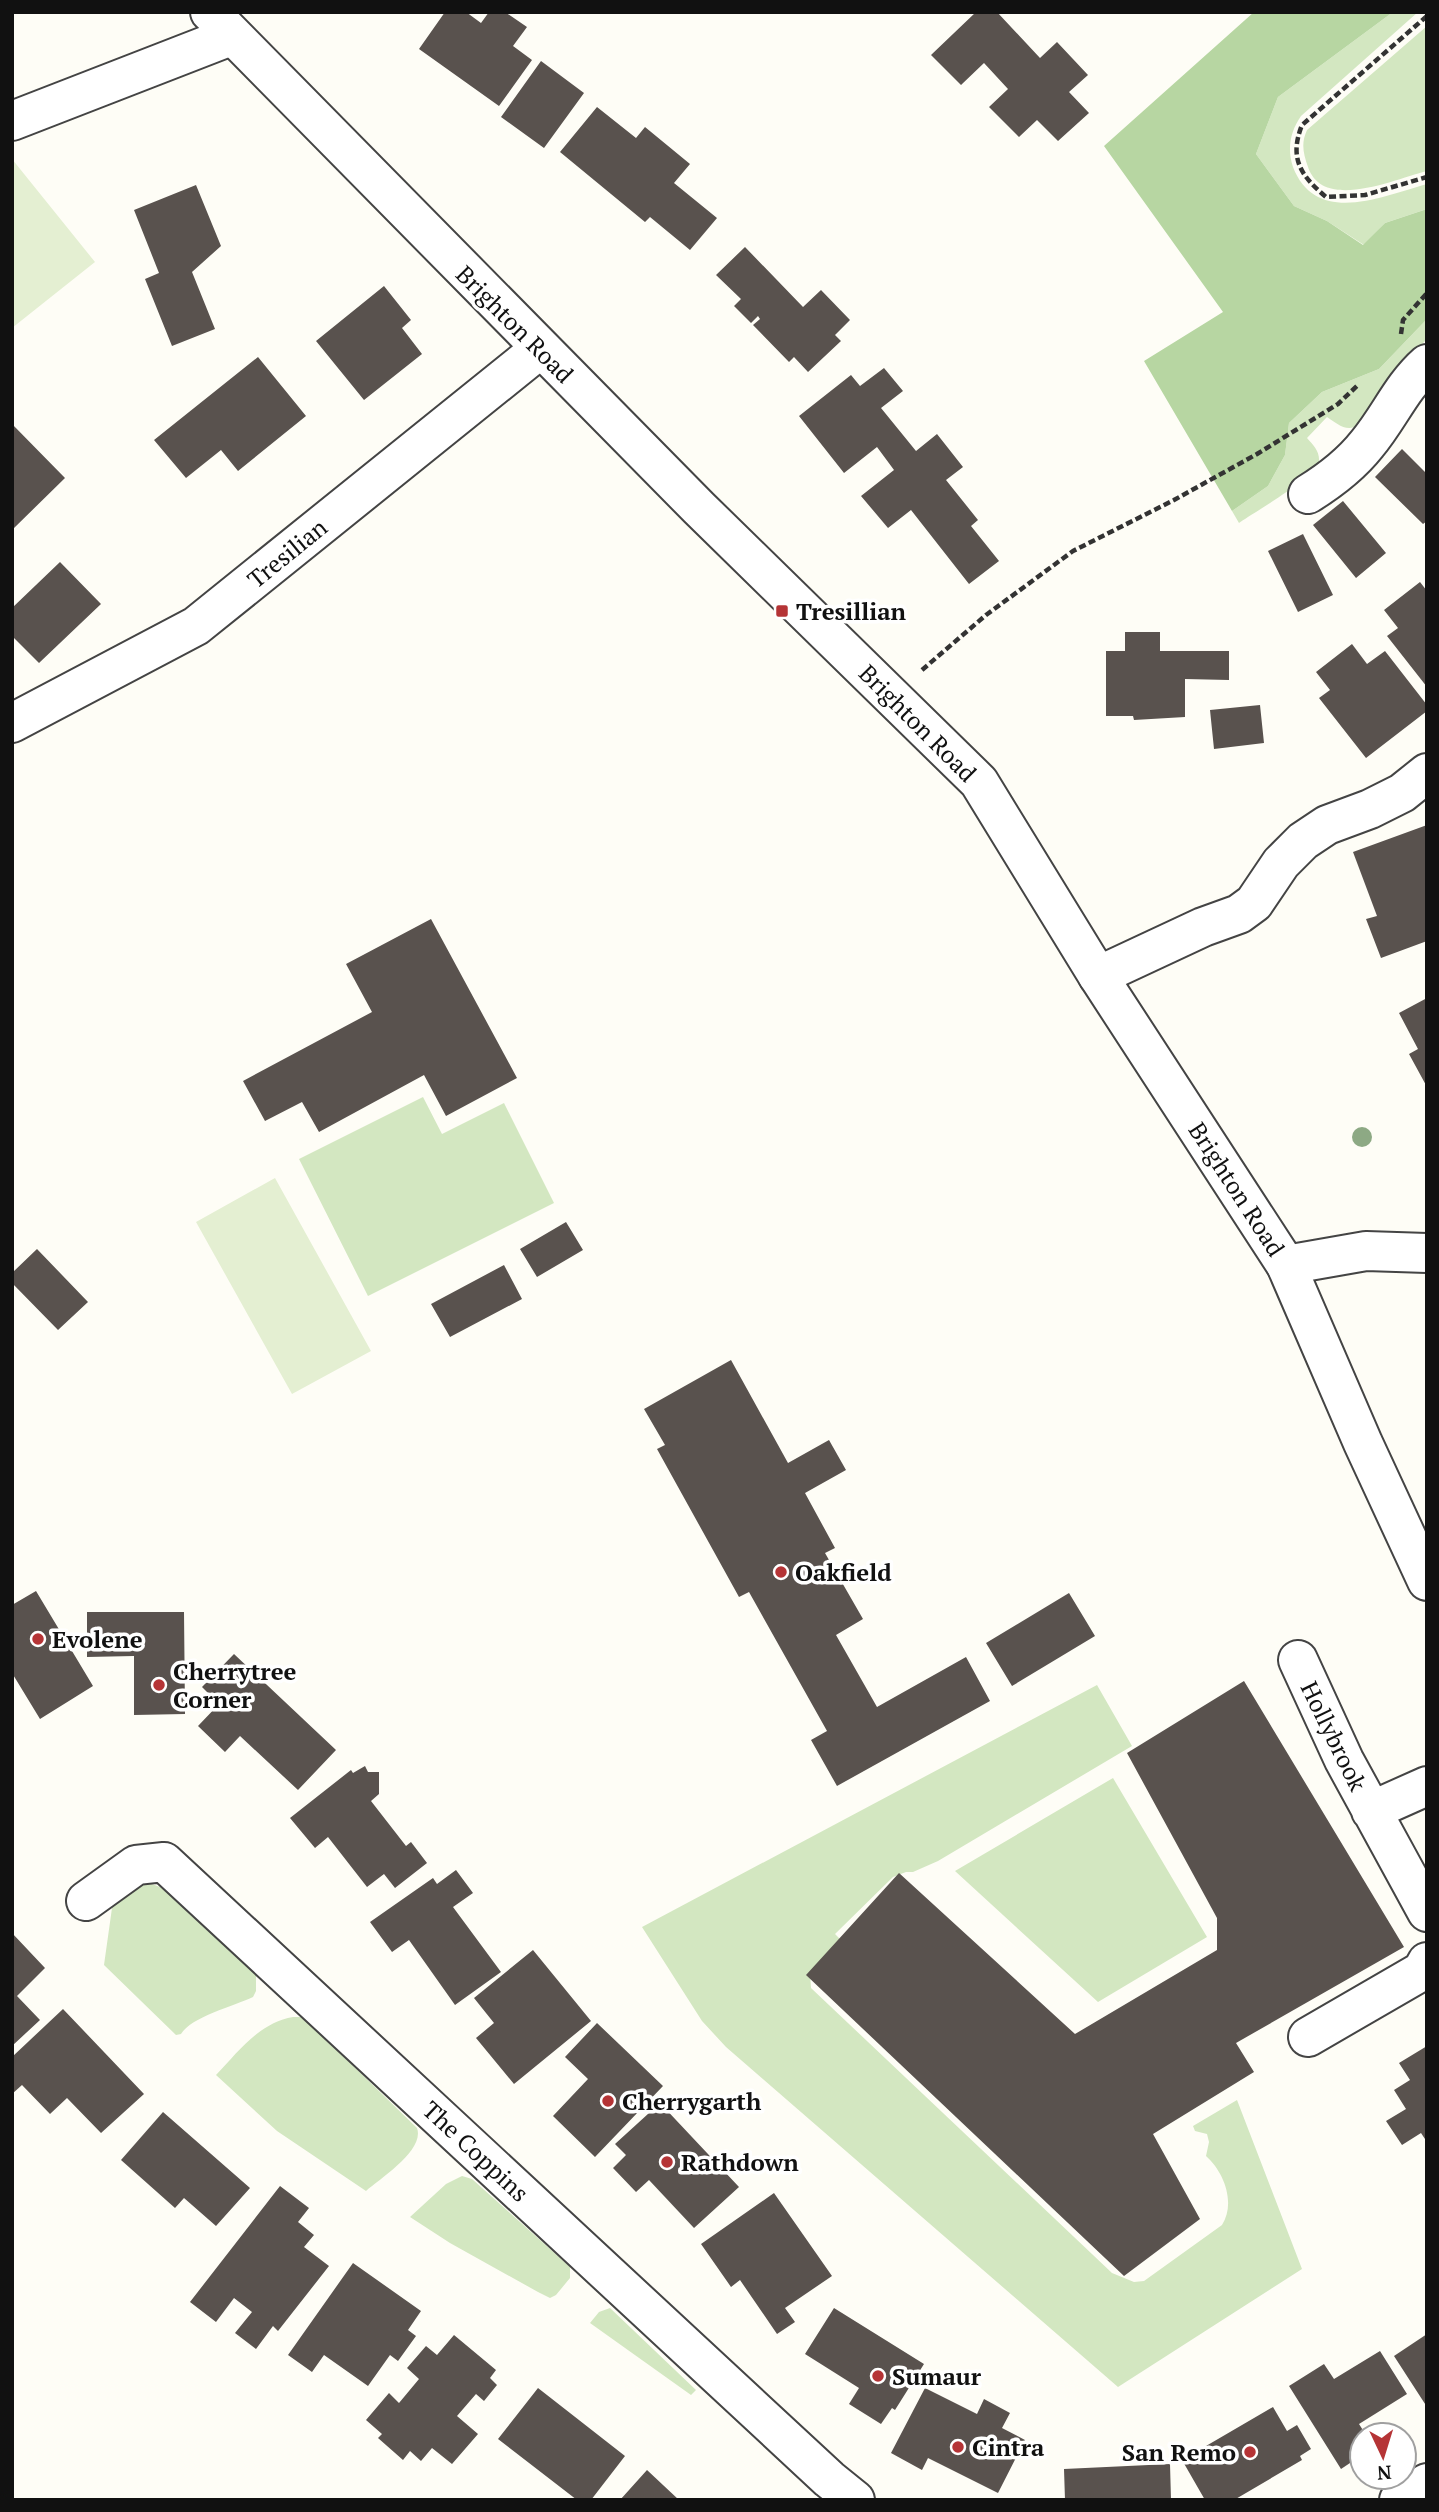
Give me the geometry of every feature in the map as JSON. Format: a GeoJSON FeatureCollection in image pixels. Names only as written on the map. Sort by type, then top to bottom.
{"type":"FeatureCollection","features":[{"type":"Feature","properties":{"kind":"street"},"geometry":{"type":"LineString","coordinates":[[12,121],[221,24]]}},
{"type":"Feature","properties":{"kind":"street","name":"Brighton Road"},"geometry":{"type":"LineString","coordinates":[[221,24],[540,349],[979,782],[1098,976],[1286,1265],[1363,1443],[1427,1581]]}},
{"type":"Feature","properties":{"kind":"street","name":"Tresilian"},"geometry":{"type":"LineString","coordinates":[[12,723],[196,626],[540,349]]}},
{"type":"Feature","properties":{"kind":"street"},"geometry":{"type":"LineString","coordinates":[[1308,494],[1326,483],[1367,445],[1412,377],[1413,354]]}},
{"type":"Feature","properties":{"kind":"street"},"geometry":{"type":"LineString","coordinates":[[1098,976],[1203,927],[1239,914],[1254,903],[1281,863],[1303,841],[1327,825],[1370,809],[1402,793],[1427,773]]}},
{"type":"Feature","properties":{"kind":"street"},"geometry":{"type":"LineString","coordinates":[[1286,1265],[1366,1251],[1427,1253]]}},
{"type":"Feature","properties":{"kind":"street","name":"Hollybrook"},"geometry":{"type":"LineString","coordinates":[[1298,1660],[1344,1760],[1427,1912]]}},
{"type":"Feature","properties":{"kind":"street","name":"Hollybrook"},"geometry":{"type":"LineString","coordinates":[[1371,1811],[1427,1786]]}},
{"type":"Feature","properties":{"kind":"street","name":"The Coppins"},"geometry":{"type":"LineString","coordinates":[[86,1901],[135,1866],[164,1862],[829,2479],[855,2500]]}},
{"type":"Feature","properties":{"kind":"street"},"geometry":{"type":"LineString","coordinates":[[1308,2037],[1422,1970],[1427,1962]]}},
{"type":"Feature","properties":{"kind":"street"},"geometry":{"type":"LineString","coordinates":[[1399,2500],[1427,2483]]}},
{"type":"Feature","properties":{"kind":"path"},"geometry":{"type":"LineString","coordinates":[[1427,16],[1302,125],[1296,141],[1296,155],[1301,172],[1311,185],[1326,197],[1365,195],[1427,177]]}},
{"type":"Feature","properties":{"kind":"path"},"geometry":{"type":"LineString","coordinates":[[1413,354],[1403,320],[1427,293]]}},
{"type":"Feature","properties":{"kind":"path"},"geometry":{"type":"LineString","coordinates":[[892,695],[986,615],[1073,551],[1257,454],[1338,404],[1364,379]]}},
{"type":"Feature","properties":{"kind":"green space"},"geometry":{"type":"Polygon","coordinates":[[[1254,12],[1393,12],[1278,97],[1256,154],[1294,206],[1327,221],[1363,245],[1385,223],[1427,209],[1427,319],[1379,369],[1322,392],[1289,423],[1285,455],[1268,486],[1232,511],[1144,361],[1223,312],[1104,146],[1254,12]]]}},
{"type":"Feature","properties":{"kind":"green space"},"geometry":{"type":"Polygon","coordinates":[[[1393,12],[1418,12],[1301,116],[1291,141],[1293,167],[1304,185],[1317,197],[1334,202],[1371,200],[1427,184],[1427,209],[1385,223],[1364,245],[1327,221],[1294,206],[1256,154],[1278,97],[1393,12]]]}},
{"type":"Feature","properties":{"kind":"green space"},"geometry":{"type":"Polygon","coordinates":[[[1427,26],[1427,171],[1361,189],[1328,188],[1316,180],[1308,167],[1303,144],[1307,130],[1427,26]]]}},
{"type":"Feature","properties":{"kind":"green space"},"geometry":{"type":"Polygon","coordinates":[[[12,159],[95,262],[12,328],[12,159]]]}},
{"type":"Feature","properties":{"kind":"green space"},"geometry":{"type":"Polygon","coordinates":[[[1427,319],[1427,339],[1413,353],[1359,424],[1346,428],[1327,417],[1307,438],[1316,448],[1319,462],[1316,468],[1296,485],[1239,523],[1232,511],[1268,486],[1285,455],[1289,423],[1322,392],[1379,369],[1427,319]]]}},
{"type":"Feature","properties":{"kind":"green space"},"geometry":{"type":"Polygon","coordinates":[[[423,1097],[442,1134],[504,1103],[554,1203],[368,1296],[299,1159],[423,1097]]]}},
{"type":"Feature","properties":{"kind":"green space"},"geometry":{"type":"Polygon","coordinates":[[[275,1178],[371,1351],[292,1394],[196,1222],[275,1178]]]}},
{"type":"Feature","properties":{"kind":"green space"},"geometry":{"type":"Polygon","coordinates":[[[1097,1685],[1132,1746],[938,1861],[893,1877],[835,1934],[841,1940],[810,1973],[811,1988],[1112,2273],[1134,2282],[1144,2281],[1222,2225],[1228,2207],[1226,2188],[1218,2170],[1206,2156],[1209,2142],[1207,2134],[1195,2131],[1193,2126],[1237,2100],[1302,2269],[1118,2387],[726,2047],[702,2021],[642,1927],[1097,1685]]]}},
{"type":"Feature","properties":{"kind":"green space"},"geometry":{"type":"Polygon","coordinates":[[[1113,1778],[1207,1937],[1098,2002],[955,1871],[1113,1778]]]}},
{"type":"Feature","properties":{"kind":"green space"},"geometry":{"type":"Polygon","coordinates":[[[147,1882],[165,1889],[256,1975],[256,1991],[253,1997],[203,2017],[176,2035],[104,1965],[112,1908],[126,1891],[147,1882]]]}},
{"type":"Feature","properties":{"kind":"green space"},"geometry":{"type":"Polygon","coordinates":[[[303,2017],[417,2128],[415,2145],[408,2154],[366,2191],[277,2131],[216,2075],[260,2032],[281,2020],[303,2017]]]}},
{"type":"Feature","properties":{"kind":"green space"},"geometry":{"type":"Polygon","coordinates":[[[462,2176],[472,2179],[570,2267],[570,2278],[556,2295],[550,2298],[538,2292],[450,2243],[410,2217],[446,2184],[462,2176]]]}},
{"type":"Feature","properties":{"kind":"green space"},"geometry":{"type":"Polygon","coordinates":[[[610,2308],[696,2390],[691,2395],[590,2323],[599,2312],[610,2308]]]}},
{"type":"Feature","properties":{"kind":"building"},"geometry":{"type":"Polygon","coordinates":[[[445,12],[466,12],[481,23],[489,12],[505,12],[527,27],[513,46],[532,60],[499,106],[419,49],[445,12]]]}},
{"type":"Feature","properties":{"kind":"building"},"geometry":{"type":"Polygon","coordinates":[[[976,12],[997,12],[1040,58],[1057,42],[1088,75],[1069,92],[1089,113],[1058,141],[1037,120],[1019,137],[989,107],[1008,89],[984,63],[961,85],[931,55],[976,12]]]}},
{"type":"Feature","properties":{"kind":"building"},"geometry":{"type":"Polygon","coordinates":[[[541,61],[584,93],[544,148],[501,117],[541,61]]]}},
{"type":"Feature","properties":{"kind":"building"},"geometry":{"type":"Polygon","coordinates":[[[597,107],[636,138],[645,127],[690,164],[674,183],[717,218],[690,250],[650,217],[645,222],[560,152],[597,107]]]}},
{"type":"Feature","properties":{"kind":"building"},"geometry":{"type":"Polygon","coordinates":[[[196,185],[221,246],[192,272],[215,329],[172,346],[145,279],[159,273],[134,210],[196,185]]]}},
{"type":"Feature","properties":{"kind":"building"},"geometry":{"type":"Polygon","coordinates":[[[745,247],[803,307],[821,290],[850,320],[835,335],[841,341],[808,372],[794,357],[789,362],[753,325],[760,319],[758,316],[751,323],[734,306],[741,299],[716,275],[745,247]]]}},
{"type":"Feature","properties":{"kind":"building"},"geometry":{"type":"Polygon","coordinates":[[[384,286],[411,320],[402,328],[422,354],[364,400],[316,341],[384,286]]]}},
{"type":"Feature","properties":{"kind":"building"},"geometry":{"type":"Polygon","coordinates":[[[258,357],[306,416],[238,471],[221,450],[186,478],[154,440],[258,357]]]}},
{"type":"Feature","properties":{"kind":"building"},"geometry":{"type":"Polygon","coordinates":[[[884,368],[903,391],[881,408],[916,451],[937,434],[963,467],[946,480],[978,520],[971,526],[999,561],[969,584],[911,510],[888,528],[861,496],[894,470],[877,447],[844,473],[799,416],[851,375],[860,386],[884,368]]]}},
{"type":"Feature","properties":{"kind":"building"},"geometry":{"type":"Polygon","coordinates":[[[12,424],[65,478],[12,530],[12,424]]]}},
{"type":"Feature","properties":{"kind":"building"},"geometry":{"type":"Polygon","coordinates":[[[1402,449],[1427,474],[1427,521],[1423,524],[1375,477],[1402,449]]]}},
{"type":"Feature","properties":{"kind":"building"},"geometry":{"type":"Polygon","coordinates":[[[1343,501],[1386,553],[1356,578],[1313,525],[1343,501]]]}},
{"type":"Feature","properties":{"kind":"building"},"geometry":{"type":"Polygon","coordinates":[[[1303,534],[1333,595],[1298,612],[1268,551],[1303,534]]]}},
{"type":"Feature","properties":{"kind":"building"},"geometry":{"type":"Polygon","coordinates":[[[60,562],[101,604],[39,663],[12,636],[12,608],[60,562]]]}},
{"type":"Feature","properties":{"kind":"building"},"geometry":{"type":"Polygon","coordinates":[[[1420,582],[1427,591],[1427,687],[1387,636],[1398,628],[1384,610],[1420,582]]]}},
{"type":"Feature","properties":{"kind":"building"},"geometry":{"type":"Polygon","coordinates":[[[1125,632],[1160,632],[1160,651],[1229,651],[1229,680],[1185,679],[1185,717],[1134,720],[1133,716],[1106,716],[1106,651],[1125,651],[1125,632]]]}},
{"type":"Feature","properties":{"kind":"building"},"geometry":{"type":"Polygon","coordinates":[[[1352,644],[1367,664],[1385,651],[1427,705],[1427,711],[1366,758],[1319,698],[1330,690],[1316,672],[1352,644]]]}},
{"type":"Feature","properties":{"kind":"building"},"geometry":{"type":"Polygon","coordinates":[[[1260,705],[1264,743],[1214,749],[1210,710],[1260,705]]]}},
{"type":"Feature","properties":{"kind":"building"},"geometry":{"type":"Polygon","coordinates":[[[1427,825],[1427,941],[1381,958],[1366,919],[1377,916],[1353,852],[1427,825]]]}},
{"type":"Feature","properties":{"kind":"building"},"geometry":{"type":"Polygon","coordinates":[[[431,919],[517,1078],[446,1116],[424,1075],[319,1132],[302,1102],[265,1121],[243,1081],[372,1012],[346,964],[431,919]]]}},
{"type":"Feature","properties":{"kind":"building"},"geometry":{"type":"Polygon","coordinates":[[[1427,998],[1427,1087],[1409,1054],[1418,1049],[1399,1013],[1427,998]]]}},
{"type":"Feature","properties":{"kind":"building"},"geometry":{"type":"Polygon","coordinates":[[[566,1222],[583,1250],[537,1277],[520,1249],[566,1222]]]}},
{"type":"Feature","properties":{"kind":"building"},"geometry":{"type":"Polygon","coordinates":[[[37,1249],[88,1302],[58,1330],[12,1283],[12,1273],[37,1249]]]}},
{"type":"Feature","properties":{"kind":"building"},"geometry":{"type":"Polygon","coordinates":[[[504,1265],[522,1299],[450,1337],[431,1304],[504,1265]]]}},
{"type":"Feature","properties":{"kind":"building","name":"Oakfield"},"geometry":{"type":"Polygon","coordinates":[[[731,1360],[788,1463],[829,1440],[846,1470],[805,1493],[835,1548],[825,1553],[863,1619],[836,1635],[877,1707],[966,1657],[990,1701],[837,1786],[811,1740],[827,1731],[749,1592],[739,1597],[657,1449],[665,1445],[644,1409],[731,1360]]]}},
{"type":"Feature","properties":{"kind":"building","name":"Evolene"},"geometry":{"type":"Polygon","coordinates":[[[36,1591],[93,1686],[40,1719],[12,1673],[12,1605],[36,1591]]]}},
{"type":"Feature","properties":{"kind":"building"},"geometry":{"type":"Polygon","coordinates":[[[1069,1593],[1095,1636],[1012,1686],[986,1643],[1069,1593]]]}},
{"type":"Feature","properties":{"kind":"building","name":"Cherrytree Corner"},"geometry":{"type":"Polygon","coordinates":[[[87,1612],[184,1612],[185,1714],[134,1715],[134,1656],[87,1657],[87,1612]]]}},
{"type":"Feature","properties":{"kind":"building"},"geometry":{"type":"Polygon","coordinates":[[[234,1654],[336,1750],[298,1790],[240,1736],[225,1752],[198,1726],[219,1704],[202,1687],[234,1654]]]}},
{"type":"Feature","properties":{"kind":"building"},"geometry":{"type":"Polygon","coordinates":[[[1244,1681],[1404,1947],[1236,2043],[1254,2072],[1153,2134],[1200,2219],[1124,2276],[806,1975],[899,1873],[1075,2034],[1217,1950],[1217,1918],[1127,1753],[1244,1681]]]}},
{"type":"Feature","properties":{"kind":"building"},"geometry":{"type":"Polygon","coordinates":[[[365,1766],[368,1772],[379,1772],[379,1794],[371,1801],[406,1846],[411,1842],[427,1863],[395,1888],[384,1874],[367,1887],[328,1837],[315,1848],[290,1818],[351,1770],[353,1773],[365,1766]]]}},
{"type":"Feature","properties":{"kind":"building"},"geometry":{"type":"Polygon","coordinates":[[[456,1870],[473,1893],[453,1907],[501,1972],[455,2005],[409,1940],[392,1952],[370,1922],[433,1878],[437,1884],[456,1870]]]}},
{"type":"Feature","properties":{"kind":"building"},"geometry":{"type":"Polygon","coordinates":[[[12,1933],[45,1968],[17,1996],[40,2020],[12,2046],[12,1933]]]}},
{"type":"Feature","properties":{"kind":"building"},"geometry":{"type":"Polygon","coordinates":[[[533,1950],[591,2021],[514,2084],[476,2038],[494,2023],[474,1998],[533,1950]]]}},
{"type":"Feature","properties":{"kind":"building"},"geometry":{"type":"Polygon","coordinates":[[[63,2009],[144,2094],[101,2133],[67,2098],[50,2114],[22,2085],[12,2094],[12,2057],[63,2009]]]}},
{"type":"Feature","properties":{"kind":"building","name":"Cherrygarth"},"geometry":{"type":"Polygon","coordinates":[[[597,2023],[663,2086],[595,2157],[553,2116],[588,2079],[565,2057],[597,2023]]]}},
{"type":"Feature","properties":{"kind":"building"},"geometry":{"type":"Polygon","coordinates":[[[1427,2046],[1427,2142],[1421,2133],[1402,2145],[1386,2121],[1406,2109],[1394,2090],[1410,2080],[1399,2063],[1427,2046]]]}},
{"type":"Feature","properties":{"kind":"building","name":"Rathdown"},"geometry":{"type":"Polygon","coordinates":[[[660,2103],[739,2187],[694,2228],[649,2180],[636,2192],[613,2168],[626,2155],[615,2144],[660,2103]]]}},
{"type":"Feature","properties":{"kind":"building"},"geometry":{"type":"Polygon","coordinates":[[[163,2112],[250,2188],[216,2226],[184,2198],[175,2208],[121,2160],[163,2112]]]}},
{"type":"Feature","properties":{"kind":"building"},"geometry":{"type":"Polygon","coordinates":[[[280,2186],[309,2208],[298,2222],[314,2235],[304,2247],[329,2266],[278,2331],[273,2326],[256,2349],[235,2333],[252,2312],[234,2298],[216,2322],[190,2302],[280,2186]]]}},
{"type":"Feature","properties":{"kind":"building"},"geometry":{"type":"Polygon","coordinates":[[[774,2193],[832,2276],[785,2308],[795,2322],[777,2334],[740,2280],[731,2287],[701,2244],[774,2193]]]}},
{"type":"Feature","properties":{"kind":"building"},"geometry":{"type":"Polygon","coordinates":[[[353,2263],[421,2311],[408,2330],[416,2336],[398,2361],[390,2355],[368,2386],[324,2355],[312,2372],[288,2355],[353,2263]]]}},
{"type":"Feature","properties":{"kind":"building","name":"Sumaur"},"geometry":{"type":"Polygon","coordinates":[[[834,2308],[924,2364],[895,2410],[892,2408],[881,2424],[849,2404],[859,2388],[805,2354],[834,2308]]]}},
{"type":"Feature","properties":{"kind":"building"},"geometry":{"type":"Polygon","coordinates":[[[1427,2334],[1427,2407],[1394,2356],[1427,2334]]]}},
{"type":"Feature","properties":{"kind":"building"},"geometry":{"type":"Polygon","coordinates":[[[454,2335],[496,2370],[490,2378],[497,2385],[484,2401],[476,2394],[457,2416],[478,2434],[452,2464],[432,2448],[421,2461],[410,2451],[403,2460],[378,2438],[382,2434],[366,2420],[389,2393],[399,2403],[419,2379],[407,2368],[426,2346],[437,2355],[454,2335]]]}},
{"type":"Feature","properties":{"kind":"building"},"geometry":{"type":"Polygon","coordinates":[[[1380,2351],[1407,2394],[1364,2421],[1348,2421],[1348,2464],[1341,2469],[1289,2386],[1324,2364],[1334,2379],[1380,2351]]]}},
{"type":"Feature","properties":{"kind":"building"},"geometry":{"type":"Polygon","coordinates":[[[538,2388],[625,2456],[591,2500],[577,2500],[498,2439],[538,2388]]]}},
{"type":"Feature","properties":{"kind":"building","name":"Cintra"},"geometry":{"type":"Polygon","coordinates":[[[925,2388],[977,2414],[984,2399],[1010,2413],[1002,2428],[1025,2440],[998,2493],[928,2458],[922,2470],[891,2453],[925,2388]]]}},
{"type":"Feature","properties":{"kind":"building","name":"San Remo"},"geometry":{"type":"Polygon","coordinates":[[[1273,2407],[1287,2431],[1297,2425],[1311,2449],[1300,2456],[1302,2460],[1234,2500],[1205,2500],[1182,2460],[1273,2407]]]}},
{"type":"Feature","properties":{"kind":"building"},"geometry":{"type":"Polygon","coordinates":[[[1170,2464],[1171,2500],[1065,2500],[1064,2469],[1170,2464]]]}},
{"type":"Feature","properties":{"kind":"building"},"geometry":{"type":"Polygon","coordinates":[[[647,2470],[679,2500],[620,2500],[647,2470]]]}},
{"type":"Feature","properties":{"kind":"place","name":"Tresillian"},"geometry":{"type":"Point","coordinates":[782,611]}},
{"type":"Feature","properties":{"kind":"place","name":"Oakfield"},"geometry":{"type":"Point","coordinates":[781,1572]}},
{"type":"Feature","properties":{"kind":"place","name":"Evolene"},"geometry":{"type":"Point","coordinates":[38,1639]}},
{"type":"Feature","properties":{"kind":"place","name":"Cherrytree Corner"},"geometry":{"type":"Point","coordinates":[159,1685]}},
{"type":"Feature","properties":{"kind":"place","name":"Cherrygarth"},"geometry":{"type":"Point","coordinates":[608,2101]}},
{"type":"Feature","properties":{"kind":"place","name":"Rathdown"},"geometry":{"type":"Point","coordinates":[667,2162]}},
{"type":"Feature","properties":{"kind":"place","name":"Sumaur"},"geometry":{"type":"Point","coordinates":[878,2376]}},
{"type":"Feature","properties":{"kind":"place","name":"Cintra"},"geometry":{"type":"Point","coordinates":[958,2447]}},
{"type":"Feature","properties":{"kind":"place","name":"San Remo"},"geometry":{"type":"Point","coordinates":[1250,2452]}}]}
